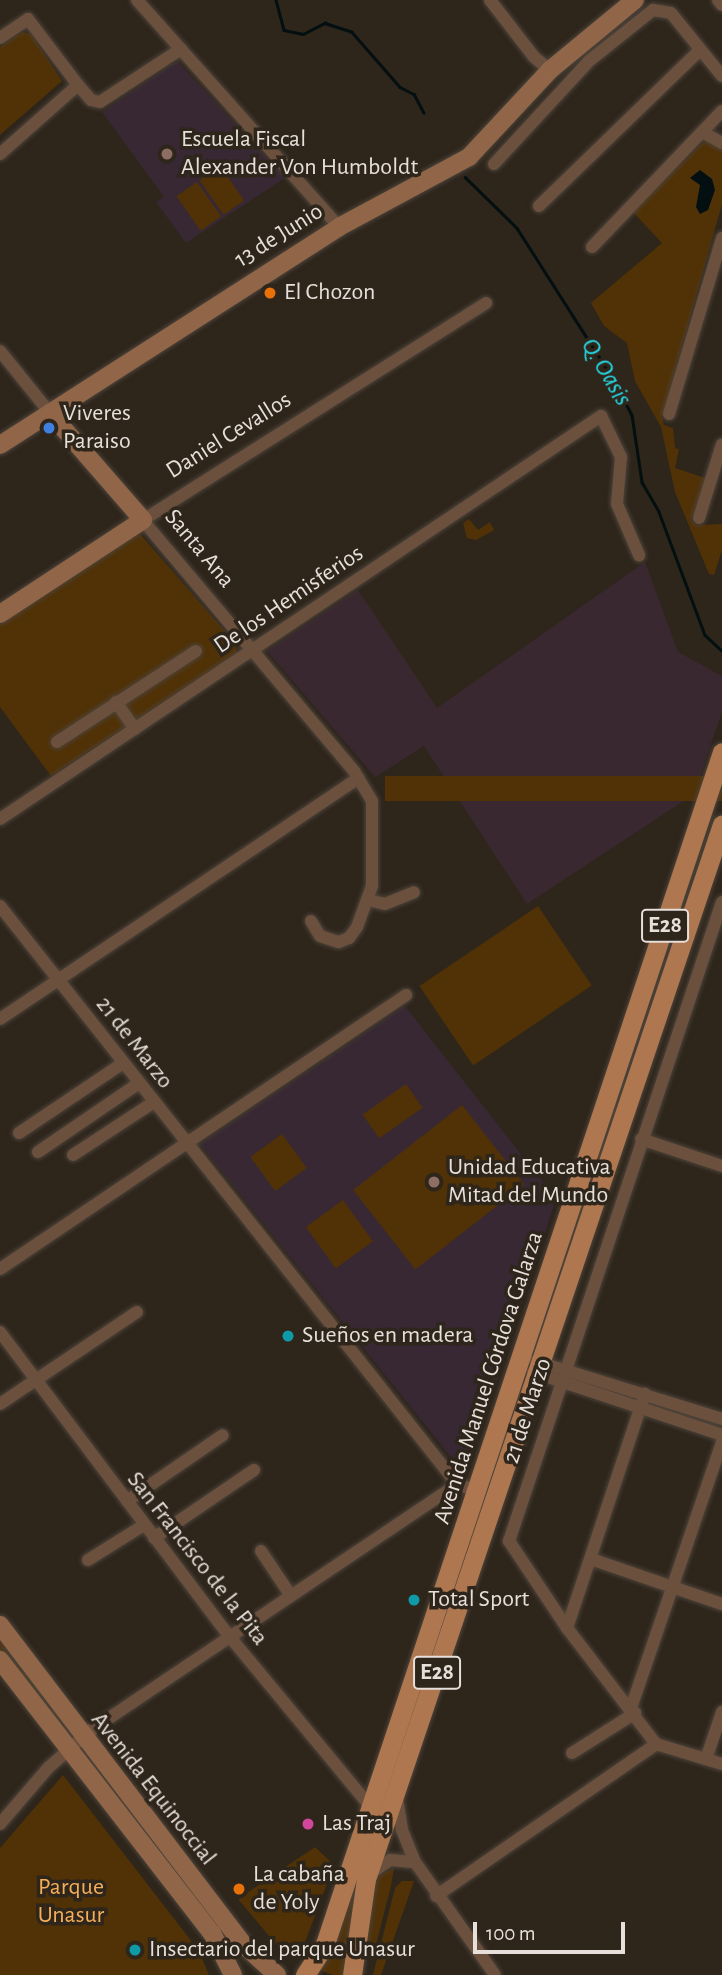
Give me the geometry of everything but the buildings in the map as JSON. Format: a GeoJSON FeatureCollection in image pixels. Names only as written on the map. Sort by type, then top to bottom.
{"type":"FeatureCollection","features":[{"type":"Feature","properties":{"kind":"main road","name":"13 de Junio"},"geometry":{"type":"LineString","coordinates":[[0,445],[339,227],[469,157],[550,70],[635,0]]}},
{"type":"Feature","properties":{"kind":"main road","name":"Santa Ana"},"geometry":{"type":"LineString","coordinates":[[50,413],[143,520]]}},
{"type":"Feature","properties":{"kind":"main road","name":"Daniel Cevallos"},"geometry":{"type":"LineString","coordinates":[[0,614],[143,520]]}},
{"type":"Feature","properties":{"kind":"main road","name":"Avenida Manuel Córdova Galarza"},"geometry":{"type":"LineString","coordinates":[[305,1975],[325,1944],[369,1805],[479,1491],[722,752]]}},
{"type":"Feature","properties":{"kind":"main road","name":"Avenida Manuel Córdova Galarza"},"geometry":{"type":"LineString","coordinates":[[352,1975],[366,1879],[541,1369],[722,824]]}},
{"type":"Feature","properties":{"kind":"main road"},"geometry":{"type":"LineString","coordinates":[[607,1099],[627,1105]]}},
{"type":"Feature","properties":{"kind":"main road","name":"Avenida Equinoccial"},"geometry":{"type":"LineString","coordinates":[[0,1625],[243,1944],[277,1975]]}},
{"type":"Feature","properties":{"kind":"main road","name":"Avenida Equinoccial"},"geometry":{"type":"LineString","coordinates":[[0,1660],[212,1933],[233,1975]]}},
{"type":"Feature","properties":{"kind":"street"},"geometry":{"type":"LineString","coordinates":[[137,0],[339,227]]}},
{"type":"Feature","properties":{"kind":"street"},"geometry":{"type":"LineString","coordinates":[[490,0],[534,57],[550,70]]}},
{"type":"Feature","properties":{"kind":"street"},"geometry":{"type":"LineString","coordinates":[[718,0],[722,5]]}},
{"type":"Feature","properties":{"kind":"street"},"geometry":{"type":"LineString","coordinates":[[494,163],[589,61],[653,10],[671,13],[722,76]]}},
{"type":"Feature","properties":{"kind":"street"},"geometry":{"type":"LineString","coordinates":[[0,38],[28,19],[91,100],[100,102],[181,49]]}},
{"type":"Feature","properties":{"kind":"street"},"geometry":{"type":"LineString","coordinates":[[539,206],[700,50]]}},
{"type":"Feature","properties":{"kind":"street"},"geometry":{"type":"LineString","coordinates":[[0,154],[78,85]]}},
{"type":"Feature","properties":{"kind":"street"},"geometry":{"type":"LineString","coordinates":[[592,247],[722,111]]}},
{"type":"Feature","properties":{"kind":"street"},"geometry":{"type":"LineString","coordinates":[[704,132],[722,143]]}},
{"type":"Feature","properties":{"kind":"street"},"geometry":{"type":"LineString","coordinates":[[669,414],[722,239]]}},
{"type":"Feature","properties":{"kind":"street","name":"Daniel Cevallos"},"geometry":{"type":"LineString","coordinates":[[143,520],[486,303]]}},
{"type":"Feature","properties":{"kind":"street","name":"Santa Ana"},"geometry":{"type":"LineString","coordinates":[[0,351],[50,413]]}},
{"type":"Feature","properties":{"kind":"street","name":"De los Hemisferios"},"geometry":{"type":"LineString","coordinates":[[0,819],[601,416],[621,457],[617,504],[639,555]]}},
{"type":"Feature","properties":{"kind":"street"},"geometry":{"type":"LineString","coordinates":[[699,519],[722,444]]}},
{"type":"Feature","properties":{"kind":"street","name":"Santa Ana"},"geometry":{"type":"LineString","coordinates":[[143,520],[358,778],[375,812],[368,900]]}},
{"type":"Feature","properties":{"kind":"street"},"geometry":{"type":"LineString","coordinates":[[57,742],[196,651]]}},
{"type":"Feature","properties":{"kind":"street"},"geometry":{"type":"LineString","coordinates":[[116,702],[135,729]]}},
{"type":"Feature","properties":{"kind":"street"},"geometry":{"type":"LineString","coordinates":[[0,1019],[358,778]]}},
{"type":"Feature","properties":{"kind":"street"},"geometry":{"type":"LineString","coordinates":[[311,922],[320,936],[339,942],[349,938],[368,900],[385,904],[414,892]]}},
{"type":"Feature","properties":{"kind":"street","name":"21 de Marzo"},"geometry":{"type":"LineString","coordinates":[[656,1744],[567,1628],[509,1541],[558,1384],[722,902]]}},
{"type":"Feature","properties":{"kind":"street","name":"21 de Marzo"},"geometry":{"type":"LineString","coordinates":[[0,906],[457,1484]]}},
{"type":"Feature","properties":{"kind":"street"},"geometry":{"type":"LineString","coordinates":[[669,984],[691,991]]}},
{"type":"Feature","properties":{"kind":"street"},"geometry":{"type":"LineString","coordinates":[[0,1269],[406,995]]}},
{"type":"Feature","properties":{"kind":"street"},"geometry":{"type":"LineString","coordinates":[[19,1133],[123,1063]]}},
{"type":"Feature","properties":{"kind":"street"},"geometry":{"type":"LineString","coordinates":[[38,1152],[139,1083]]}},
{"type":"Feature","properties":{"kind":"street"},"geometry":{"type":"LineString","coordinates":[[74,1155],[154,1102]]}},
{"type":"Feature","properties":{"kind":"street"},"geometry":{"type":"LineString","coordinates":[[641,1139],[722,1165]]}},
{"type":"Feature","properties":{"kind":"street"},"geometry":{"type":"LineString","coordinates":[[0,1404],[137,1312]]}},
{"type":"Feature","properties":{"kind":"street","name":"San Francisco de la Pita"},"geometry":{"type":"LineString","coordinates":[[2,1337],[38,1378],[144,1525],[230,1637],[369,1805]]}},
{"type":"Feature","properties":{"kind":"street"},"geometry":{"type":"LineString","coordinates":[[521,1362],[541,1369],[564,1368],[722,1419]]}},
{"type":"Feature","properties":{"kind":"street"},"geometry":{"type":"LineString","coordinates":[[541,1369],[558,1384],[722,1435]]}},
{"type":"Feature","properties":{"kind":"street"},"geometry":{"type":"LineString","coordinates":[[567,1628],[645,1394]]}},
{"type":"Feature","properties":{"kind":"street"},"geometry":{"type":"LineString","coordinates":[[127,1501],[223,1435]]}},
{"type":"Feature","properties":{"kind":"street"},"geometry":{"type":"LineString","coordinates":[[572,1753],[633,1711],[722,1442]]}},
{"type":"Feature","properties":{"kind":"street"},"geometry":{"type":"LineString","coordinates":[[154,1538],[254,1470]]}},
{"type":"Feature","properties":{"kind":"street"},"geometry":{"type":"LineString","coordinates":[[0,1824],[83,1737],[457,1484],[479,1491]]}},
{"type":"Feature","properties":{"kind":"street"},"geometry":{"type":"LineString","coordinates":[[88,1560],[144,1525]]}},
{"type":"Feature","properties":{"kind":"street"},"geometry":{"type":"LineString","coordinates":[[261,1551],[291,1596]]}},
{"type":"Feature","properties":{"kind":"street"},"geometry":{"type":"LineString","coordinates":[[591,1559],[722,1604]]}},
{"type":"Feature","properties":{"kind":"street"},"geometry":{"type":"LineString","coordinates":[[706,1759],[722,1712]]}},
{"type":"Feature","properties":{"kind":"street"},"geometry":{"type":"LineString","coordinates":[[436,1896],[656,1744],[722,1764]]}},
{"type":"Feature","properties":{"kind":"street"},"geometry":{"type":"LineString","coordinates":[[396,1794],[402,1830],[415,1862],[436,1896],[495,1975]]}},
{"type":"Feature","properties":{"kind":"street"},"geometry":{"type":"LineString","coordinates":[[366,1879],[390,1860],[415,1862]]}},
{"type":"Feature","properties":{"kind":"shaded area"},"geometry":{"type":"Polygon","coordinates":[[[177,61],[285,178],[186,243],[156,202],[164,197],[102,112],[177,61]]]}},
{"type":"Feature","properties":{"kind":"shaded area"},"geometry":{"type":"Polygon","coordinates":[[[700,170],[712,179],[715,190],[708,210],[700,214],[696,207],[700,185],[690,178],[700,170]]]}},
{"type":"Feature","properties":{"kind":"shaded area"},"geometry":{"type":"Polygon","coordinates":[[[645,562],[678,652],[722,676],[722,712],[694,794],[527,904],[424,746],[375,777],[267,651],[358,590],[437,708],[645,562]]]}},
{"type":"Feature","properties":{"kind":"shaded area"},"geometry":{"type":"Polygon","coordinates":[[[405,1006],[556,1199],[466,1476],[200,1144],[405,1006]]]}},
{"type":"Feature","properties":{"kind":"green space"},"geometry":{"type":"Polygon","coordinates":[[[22,32],[31,34],[62,81],[0,135],[0,47],[22,32]]]}},
{"type":"Feature","properties":{"kind":"green space"},"geometry":{"type":"Polygon","coordinates":[[[708,142],[722,150],[722,204],[662,417],[664,425],[673,428],[675,448],[679,449],[675,468],[708,479],[691,520],[696,525],[722,524],[722,550],[714,575],[709,574],[675,492],[661,427],[635,381],[627,343],[604,326],[591,303],[662,243],[633,212],[702,143],[708,142]]]}},
{"type":"Feature","properties":{"kind":"green space"},"geometry":{"type":"Polygon","coordinates":[[[220,166],[244,200],[224,215],[200,180],[220,166]]]}},
{"type":"Feature","properties":{"kind":"green space"},"geometry":{"type":"Polygon","coordinates":[[[197,182],[221,216],[201,231],[177,196],[197,182]]]}},
{"type":"Feature","properties":{"kind":"green space"},"geometry":{"type":"Polygon","coordinates":[[[469,519],[478,530],[490,522],[494,530],[476,540],[467,538],[463,523],[469,519]]]}},
{"type":"Feature","properties":{"kind":"green space"},"geometry":{"type":"Polygon","coordinates":[[[133,534],[141,535],[236,644],[237,653],[51,776],[0,707],[0,624],[133,534]]]}},
{"type":"Feature","properties":{"kind":"green space"},"geometry":{"type":"Polygon","coordinates":[[[385,776],[722,776],[722,801],[385,801],[385,776]]]}},
{"type":"Feature","properties":{"kind":"green space"},"geometry":{"type":"Polygon","coordinates":[[[538,906],[592,986],[473,1066],[419,986],[538,906]]]}},
{"type":"Feature","properties":{"kind":"green space"},"geometry":{"type":"Polygon","coordinates":[[[406,1084],[423,1108],[379,1138],[363,1114],[406,1084]]]}},
{"type":"Feature","properties":{"kind":"green space"},"geometry":{"type":"Polygon","coordinates":[[[611,1103],[620,1107],[533,1358],[538,1331],[611,1103]]]}},
{"type":"Feature","properties":{"kind":"green space"},"geometry":{"type":"Polygon","coordinates":[[[462,1105],[524,1185],[415,1270],[353,1190],[462,1105]]]}},
{"type":"Feature","properties":{"kind":"green space"},"geometry":{"type":"Polygon","coordinates":[[[282,1134],[307,1168],[275,1191],[250,1157],[282,1134]]]}},
{"type":"Feature","properties":{"kind":"green space"},"geometry":{"type":"Polygon","coordinates":[[[343,1200],[373,1241],[336,1268],[306,1227],[343,1200]]]}},
{"type":"Feature","properties":{"kind":"green space"},"geometry":{"type":"Polygon","coordinates":[[[524,1373],[531,1375],[430,1678],[347,1975],[333,1975],[317,1969],[524,1373]]]}},
{"type":"Feature","properties":{"kind":"green space"},"geometry":{"type":"Polygon","coordinates":[[[0,1637],[63,1720],[53,1727],[0,1657],[0,1637]]]}},
{"type":"Feature","properties":{"kind":"green space","name":"Parque Unasur"},"geometry":{"type":"Polygon","coordinates":[[[63,1775],[199,1951],[209,1975],[0,1975],[0,1848],[63,1775]]]}},
{"type":"Feature","properties":{"kind":"green space"},"geometry":{"type":"Polygon","coordinates":[[[315,1847],[334,1865],[302,1950],[286,1956],[238,1899],[315,1847]]]}},
{"type":"Feature","properties":{"kind":"green space"},"geometry":{"type":"Polygon","coordinates":[[[394,1868],[372,1960],[360,1956],[374,1878],[394,1868]]]}},
{"type":"Feature","properties":{"kind":"green space"},"geometry":{"type":"Polygon","coordinates":[[[402,1881],[414,1881],[381,1975],[373,1975],[395,1888],[402,1881]]]}},
{"type":"Feature","properties":{"kind":"waterway","name":"Q. Oasis"},"geometry":{"type":"LineString","coordinates":[[276,0],[284,30],[303,34],[325,23],[352,32],[400,87],[414,94],[424,113]]}},
{"type":"Feature","properties":{"kind":"waterway","name":"Q. Oasis"},"geometry":{"type":"LineString","coordinates":[[465,177],[517,228],[615,382],[632,415],[642,482],[659,512],[705,635],[722,651]]}},
{"type":"Feature","properties":{"kind":"place","name":"Escuela Fiscal Alexander Von Humboldt"},"geometry":{"type":"Point","coordinates":[167,154]}},
{"type":"Feature","properties":{"kind":"place","name":"El Chozon"},"geometry":{"type":"Point","coordinates":[270,293]}},
{"type":"Feature","properties":{"kind":"place","name":"Viveres Paraiso"},"geometry":{"type":"Point","coordinates":[49,428]}},
{"type":"Feature","properties":{"kind":"place","name":"Unidad Educativa Mitad del Mundo"},"geometry":{"type":"Point","coordinates":[434,1182]}},
{"type":"Feature","properties":{"kind":"place","name":"Sueños en madera"},"geometry":{"type":"Point","coordinates":[288,1336]}},
{"type":"Feature","properties":{"kind":"place","name":"Total Sport"},"geometry":{"type":"Point","coordinates":[414,1600]}},
{"type":"Feature","properties":{"kind":"place","name":"Las Traj"},"geometry":{"type":"Point","coordinates":[308,1824]}},
{"type":"Feature","properties":{"kind":"place","name":"La cabaña de Yoly"},"geometry":{"type":"Point","coordinates":[239,1889]}},
{"type":"Feature","properties":{"kind":"place","name":"Insectario del parque Unasur"},"geometry":{"type":"Point","coordinates":[135,1950]}}]}
